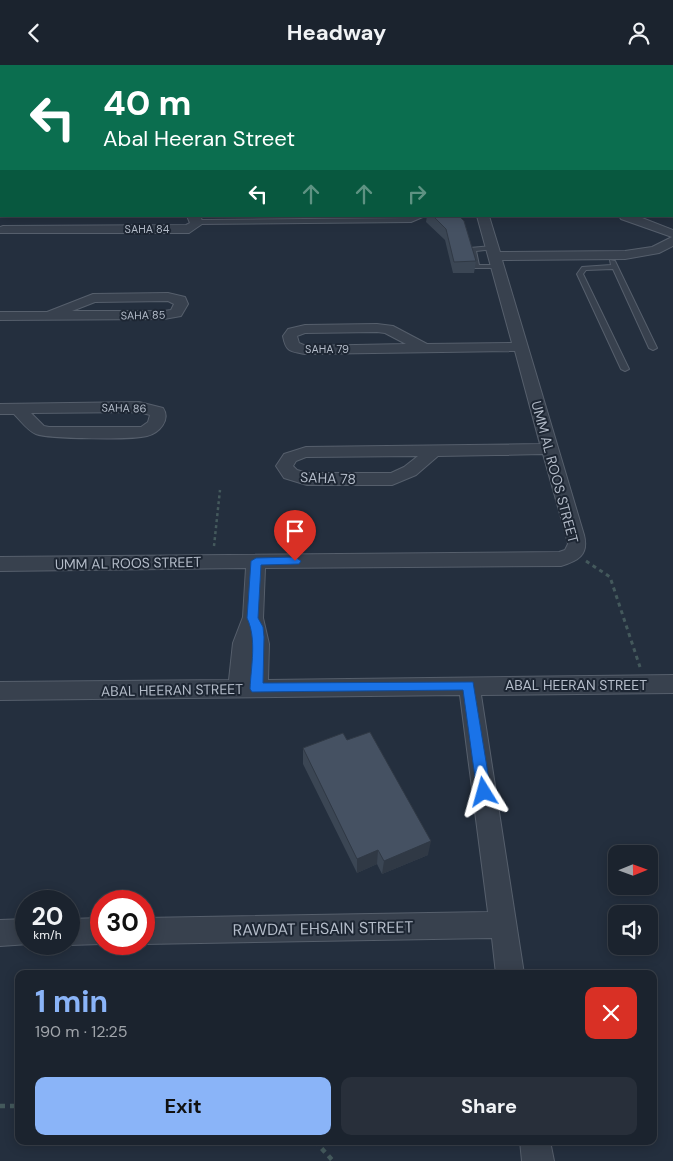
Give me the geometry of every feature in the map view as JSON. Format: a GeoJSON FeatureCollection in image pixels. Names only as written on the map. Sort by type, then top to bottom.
{"type":"FeatureCollection","features":[{"type":"Feature","properties":{"kind":"street"},"geometry":{"type":"LineString","coordinates":[[1,232],[9,217]]}},
{"type":"Feature","properties":{"kind":"street","name":"SAHA 84"},"geometry":{"type":"LineString","coordinates":[[85,229],[117,217]]}},
{"type":"Feature","properties":{"kind":"street","name":"UMM AL ROOS STREET"},"geometry":{"type":"LineString","coordinates":[[0,564],[561,559],[573,554],[577,544],[483,217]]}},
{"type":"Feature","properties":{"kind":"street"},"geometry":{"type":"LineString","coordinates":[[494,257],[612,261],[655,250],[672,236],[627,217]]}},
{"type":"Feature","properties":{"kind":"street","name":"SAHA 84"},"geometry":{"type":"LineString","coordinates":[[1,232],[85,229],[181,229],[194,227],[195,219]]}},
{"type":"Feature","properties":{"kind":"street","name":"SAHA 85"},"geometry":{"type":"LineString","coordinates":[[0,316],[164,315],[176,313],[181,304],[180,300],[168,297],[104,297],[85,300],[51,315]]}},
{"type":"Feature","properties":{"kind":"street","name":"SAHA 79"},"geometry":{"type":"LineString","coordinates":[[424,348],[388,329],[377,328],[305,329],[293,332],[290,336],[292,346],[305,350],[520,347]]}},
{"type":"Feature","properties":{"kind":"street","name":"SAHA 86"},"geometry":{"type":"LineString","coordinates":[[0,409],[149,407],[157,411],[158,415],[157,422],[152,428],[144,431],[49,432],[39,430],[18,409]]}},
{"type":"Feature","properties":{"kind":"street","name":"SAHA 78"},"geometry":{"type":"LineString","coordinates":[[434,450],[410,472],[392,479],[296,478],[288,473],[284,467],[285,461],[289,456],[306,451],[550,449]]}},
{"type":"Feature","properties":{"kind":"street"},"geometry":{"type":"LineString","coordinates":[[248,689],[258,637],[257,627],[253,618],[256,561]]}},
{"type":"Feature","properties":{"kind":"street","name":"ABAL HEERAN STREET"},"geometry":{"type":"LineString","coordinates":[[0,691],[673,684]]}},
{"type":"Feature","properties":{"kind":"street"},"geometry":{"type":"LineString","coordinates":[[469,685],[509,970]]}},
{"type":"Feature","properties":{"kind":"street","name":"RAWDAT EHSAIN STREET"},"geometry":{"type":"LineString","coordinates":[[155,931],[502,925]]}},
{"type":"Feature","properties":{"kind":"street"},"geometry":{"type":"LineString","coordinates":[[0,933],[15,932]]}},
{"type":"Feature","properties":{"kind":"street"},"geometry":{"type":"LineString","coordinates":[[536,1145],[538,1161]]}},
{"type":"Feature","properties":{"kind":"lane"},"geometry":{"type":"LineString","coordinates":[[195,219],[411,220],[419,217]]}},
{"type":"Feature","properties":{"kind":"lane"},"geometry":{"type":"LineString","coordinates":[[625,369],[580,274],[584,268],[612,261],[653,348]]}},
{"type":"Feature","properties":{"kind":"path"},"geometry":{"type":"LineString","coordinates":[[212,562],[220,490]]}},
{"type":"Feature","properties":{"kind":"path"},"geometry":{"type":"LineString","coordinates":[[573,554],[610,577],[646,684]]}},
{"type":"Feature","properties":{"kind":"path"},"geometry":{"type":"LineString","coordinates":[[0,1106],[15,1106]]}},
{"type":"Feature","properties":{"kind":"path"},"geometry":{"type":"LineString","coordinates":[[319,1145],[333,1161]]}},
{"type":"Feature","properties":{"kind":"building"},"geometry":{"type":"Polygon","coordinates":[[[434,217],[460,217],[464,221],[476,261],[454,262],[446,229],[434,217]]]}},
{"type":"Feature","properties":{"kind":"building"},"geometry":{"type":"Polygon","coordinates":[[[370,732],[431,841],[384,861],[378,850],[357,859],[303,748],[343,733],[347,740],[370,732]]]}},
{"type":"Feature","properties":{"kind":"route"},"geometry":{"type":"LineString","coordinates":[[295,561],[256,561],[253,618],[257,627],[258,637],[257,689],[469,685],[484,792]]}}]}
